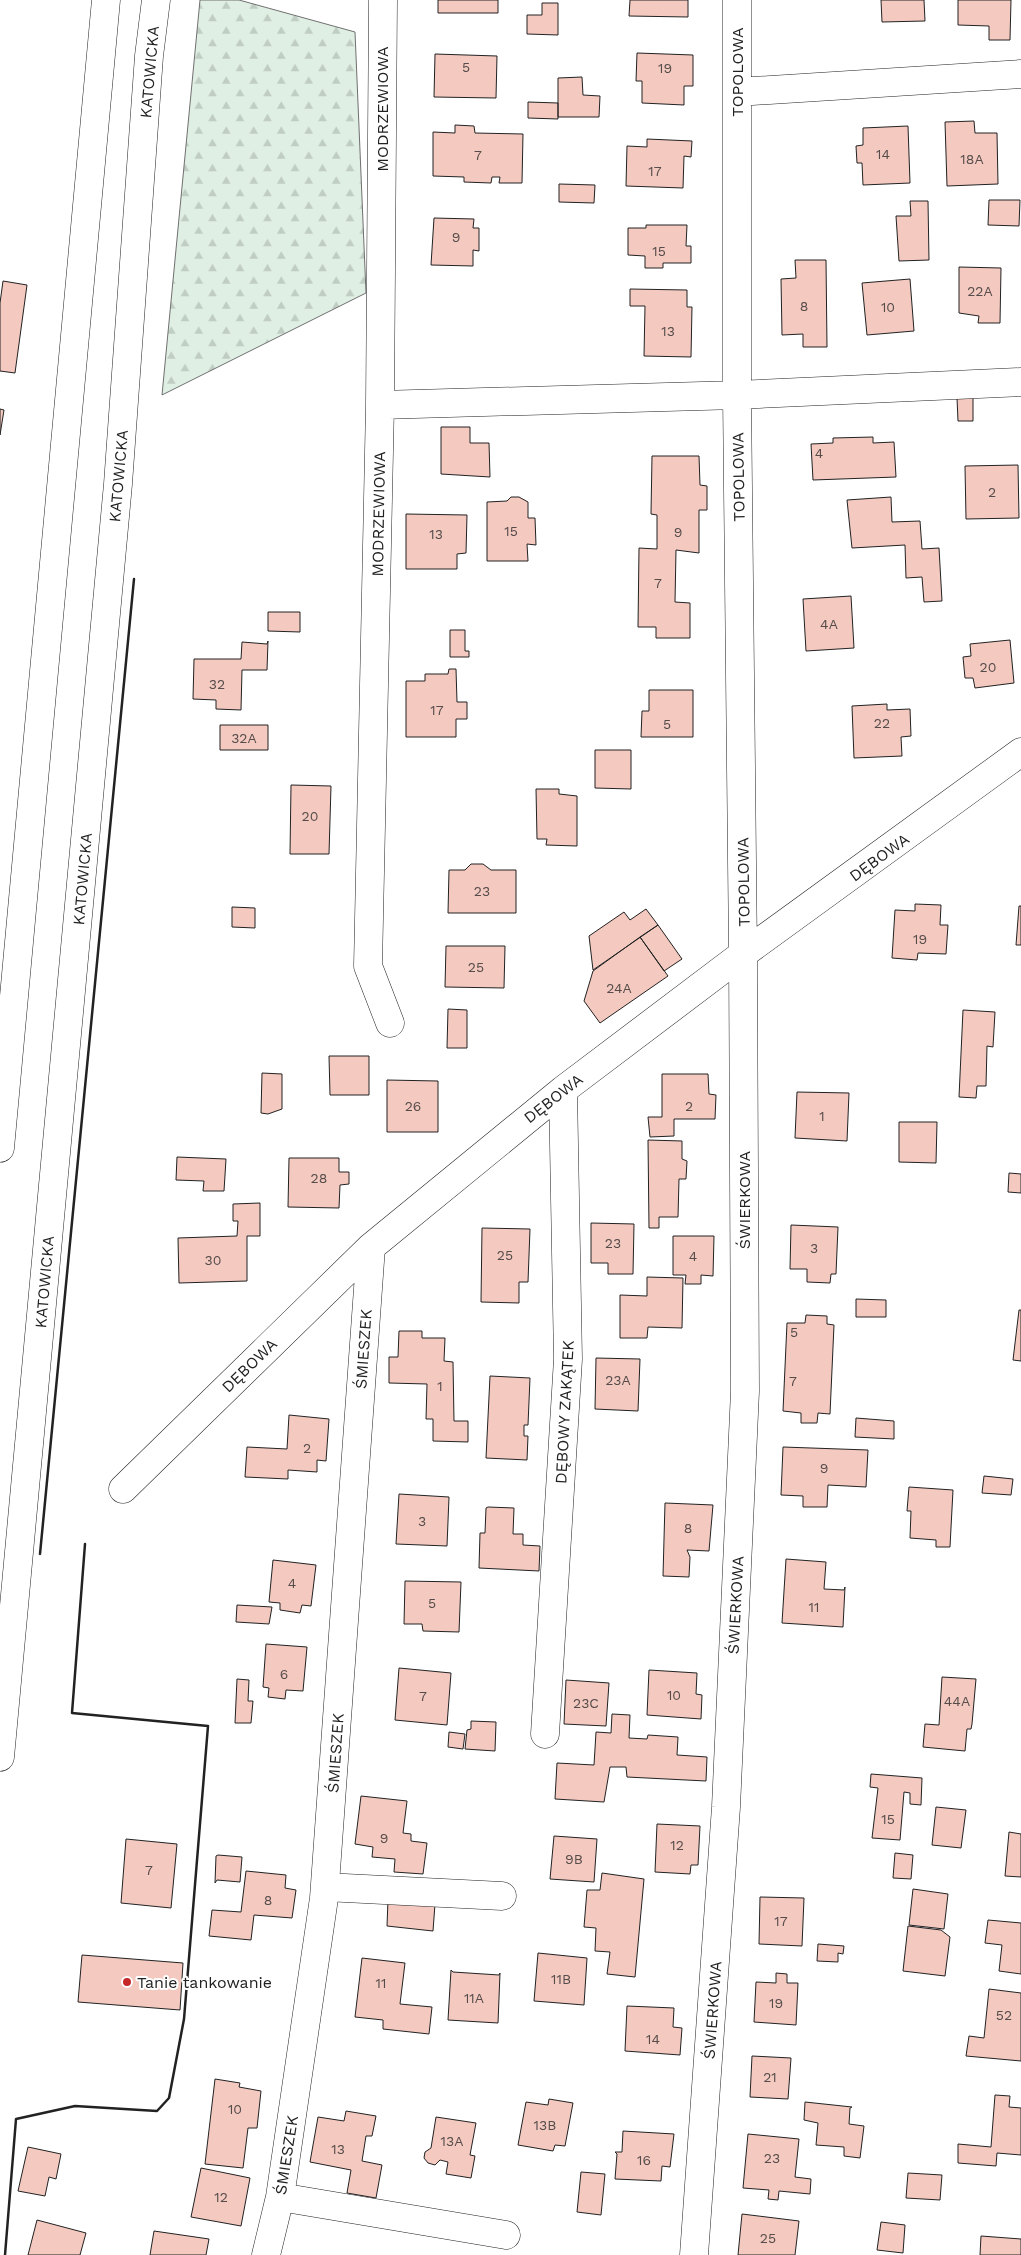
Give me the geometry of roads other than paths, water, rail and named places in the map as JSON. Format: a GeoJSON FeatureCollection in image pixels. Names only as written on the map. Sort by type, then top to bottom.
{"type":"FeatureCollection","features":[{"type":"Feature","properties":{"kind":"street"},"geometry":{"type":"LineString","coordinates":[[0,1148],[106,0]]}},
{"type":"Feature","properties":{"kind":"street","name":"KATOWICKA"},"geometry":{"type":"LineString","coordinates":[[0,1757],[117,494],[150,56],[156,0]]}},
{"type":"Feature","properties":{"kind":"street","name":"MODRZEWIOWA"},"geometry":{"type":"LineString","coordinates":[[383,0],[380,405],[368,966],[390,1023]]}},
{"type":"Feature","properties":{"kind":"street","name":"TOPOLOWA"},"geometry":{"type":"LineString","coordinates":[[737,0],[737,395],[743,954]]}},
{"type":"Feature","properties":{"kind":"street"},"geometry":{"type":"LineString","coordinates":[[736,92],[1021,74]]}},
{"type":"Feature","properties":{"kind":"street"},"geometry":{"type":"LineString","coordinates":[[380,405],[737,395],[1021,382]]}},
{"type":"Feature","properties":{"kind":"street","name":"DĘBOWA"},"geometry":{"type":"LineString","coordinates":[[123,1489],[371,1247],[563,1090],[743,954],[1021,752]]}},
{"type":"Feature","properties":{"kind":"street","name":"ŚWIERKOWA"},"geometry":{"type":"LineString","coordinates":[[694,2255],[726,1807],[745,1391],[743,954]]}},
{"type":"Feature","properties":{"kind":"street","name":"DĘBOWY ZAKĄTEK"},"geometry":{"type":"LineString","coordinates":[[545,1734],[568,1359],[563,1090]]}},
{"type":"Feature","properties":{"kind":"street","name":"ŚMIESZEK"},"geometry":{"type":"LineString","coordinates":[[266,2255],[280,2197],[325,1888],[371,1247]]}},
{"type":"Feature","properties":{"kind":"street"},"geometry":{"type":"LineString","coordinates":[[325,1888],[502,1896]]}},
{"type":"Feature","properties":{"kind":"street"},"geometry":{"type":"LineString","coordinates":[[280,2197],[506,2235]]}},
{"type":"Feature","properties":{"kind":"place","name":"Tanie tankowanie"},"geometry":{"type":"Point","coordinates":[127,1982]}}]}
